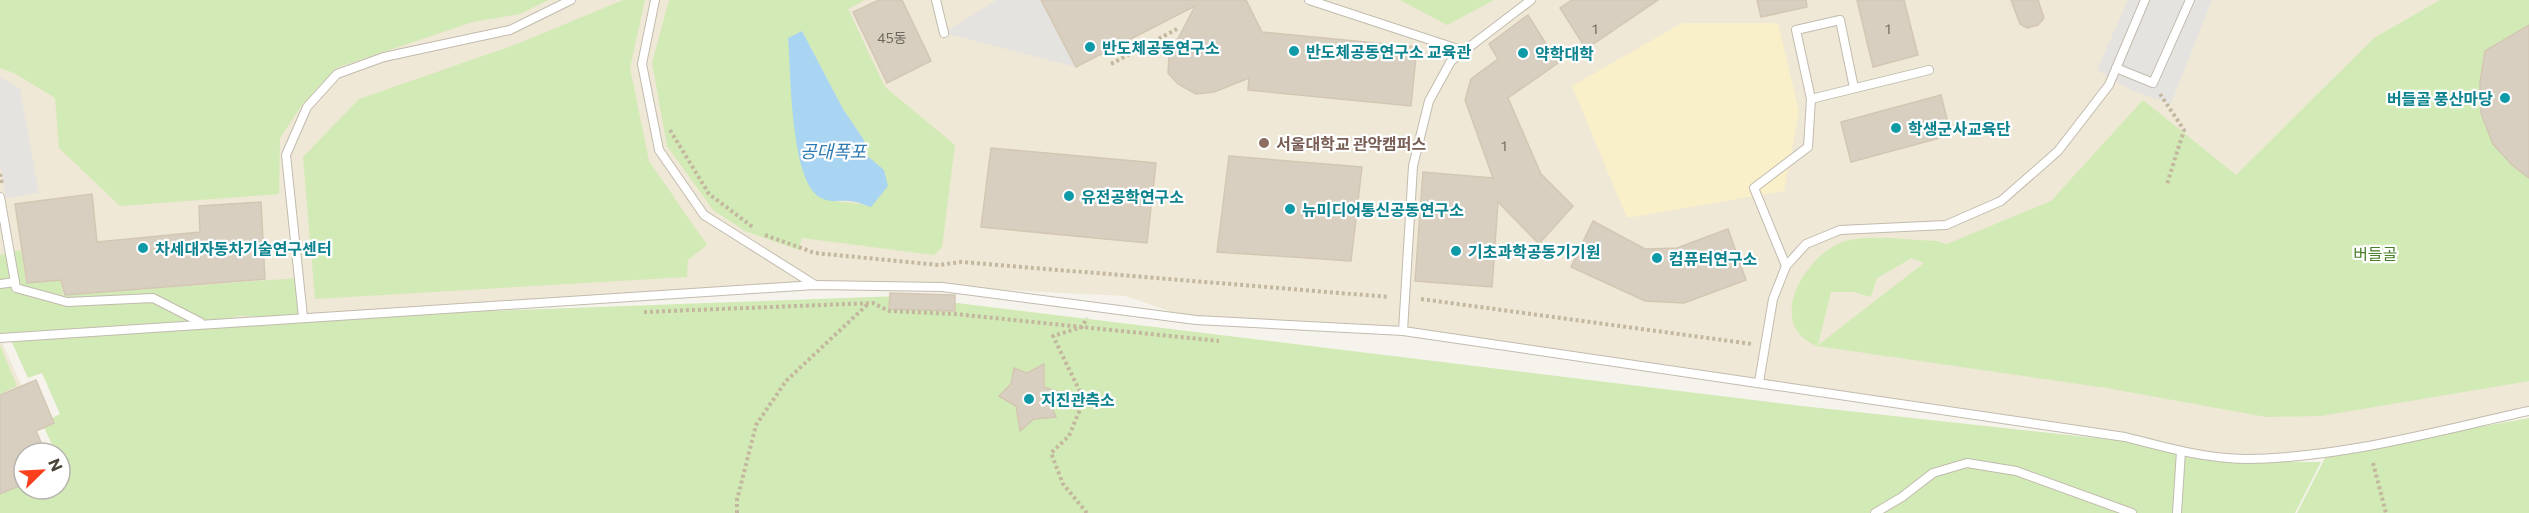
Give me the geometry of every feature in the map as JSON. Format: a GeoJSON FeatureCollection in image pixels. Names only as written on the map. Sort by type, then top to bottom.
{"type":"FeatureCollection","features":[{"type":"Feature","properties":{"kind":"lane"},"geometry":{"type":"LineString","coordinates":[[303,316],[286,155],[307,107],[337,74],[384,57],[510,30],[572,0]]}},
{"type":"Feature","properties":{"kind":"lane"},"geometry":{"type":"LineString","coordinates":[[655,0],[642,64],[659,150],[704,215],[815,285]]}},
{"type":"Feature","properties":{"kind":"lane"},"geometry":{"type":"LineString","coordinates":[[936,0],[944,33]]}},
{"type":"Feature","properties":{"kind":"lane"},"geometry":{"type":"LineString","coordinates":[[1309,0],[1464,51]]}},
{"type":"Feature","properties":{"kind":"lane"},"geometry":{"type":"LineString","coordinates":[[1403,331],[1413,166],[1429,101],[1451,62],[1531,0]]}},
{"type":"Feature","properties":{"kind":"lane"},"geometry":{"type":"LineString","coordinates":[[1759,382],[1773,299],[1786,266],[1806,244],[1840,230],[1946,225],[2001,201],[2058,151],[2109,85],[2145,0]]}},
{"type":"Feature","properties":{"kind":"lane"},"geometry":{"type":"LineString","coordinates":[[2116,68],[2152,83],[2190,0]]}},
{"type":"Feature","properties":{"kind":"lane"},"geometry":{"type":"LineString","coordinates":[[1786,266],[1754,188],[1808,147],[1811,99],[1796,30],[1840,20],[1854,88]]}},
{"type":"Feature","properties":{"kind":"lane"},"geometry":{"type":"LineString","coordinates":[[1811,99],[1929,70]]}},
{"type":"Feature","properties":{"kind":"lane"},"geometry":{"type":"LineString","coordinates":[[0,197],[16,288],[67,302],[153,298],[202,323]]}},
{"type":"Feature","properties":{"kind":"lane"},"geometry":{"type":"LineString","coordinates":[[0,285],[15,282]]}},
{"type":"Feature","properties":{"kind":"lane"},"geometry":{"type":"LineString","coordinates":[[0,338],[303,316],[815,285],[888,285],[942,287],[1095,305],[1196,320],[1403,331],[2125,437],[2181,451],[2244,459],[2319,455],[2529,411]]}},
{"type":"Feature","properties":{"kind":"lane"},"geometry":{"type":"LineString","coordinates":[[2177,513],[2181,451]]}},
{"type":"Feature","properties":{"kind":"lane"},"geometry":{"type":"LineString","coordinates":[[1875,513],[1902,497],[1933,473],[1967,464],[2016,471],[2132,513]]}},
{"type":"Feature","properties":{"kind":"path"},"geometry":{"type":"LineString","coordinates":[[1111,64],[1177,29]]}},
{"type":"Feature","properties":{"kind":"path"},"geometry":{"type":"LineString","coordinates":[[2152,83],[2184,130],[2167,184]]}},
{"type":"Feature","properties":{"kind":"path"},"geometry":{"type":"LineString","coordinates":[[668,119],[670,130],[709,194],[762,234],[815,253],[939,265],[961,262],[1191,279],[1389,297]]}},
{"type":"Feature","properties":{"kind":"path"},"geometry":{"type":"LineString","coordinates":[[0,174],[2,185]]}},
{"type":"Feature","properties":{"kind":"path"},"geometry":{"type":"LineString","coordinates":[[737,513],[737,500],[756,425],[786,381],[888,285]]}},
{"type":"Feature","properties":{"kind":"path"},"geometry":{"type":"LineString","coordinates":[[1421,299],[1765,346]]}},
{"type":"Feature","properties":{"kind":"path"},"geometry":{"type":"LineString","coordinates":[[642,312],[868,304],[889,311],[955,314],[1219,341]]}},
{"type":"Feature","properties":{"kind":"path"},"geometry":{"type":"LineString","coordinates":[[1087,513],[1063,484],[1051,453],[1069,436],[1084,400],[1053,336],[1082,327],[1095,305]]}},
{"type":"Feature","properties":{"kind":"path"},"geometry":{"type":"LineString","coordinates":[[2373,463],[2386,513]]}},
{"type":"Feature","properties":{"kind":"shaded area","name":"서울대학교 관악캠퍼스"},"geometry":{"type":"Polygon","coordinates":[[[0,0],[2529,0],[2529,411],[2382,443],[2244,459],[2125,437],[1403,331],[1196,320],[1125,296],[942,287],[815,285],[0,338],[0,0]]]}},
{"type":"Feature","properties":{"kind":"shaded area"},"geometry":{"type":"Polygon","coordinates":[[[996,0],[1040,0],[1076,67],[944,33],[996,0]]]}},
{"type":"Feature","properties":{"kind":"shaded area"},"geometry":{"type":"Polygon","coordinates":[[[2128,0],[2212,0],[2171,104],[2133,91],[2097,70],[2128,0]]]}},
{"type":"Feature","properties":{"kind":"shaded area"},"geometry":{"type":"Polygon","coordinates":[[[0,77],[20,89],[39,193],[6,198],[0,164],[0,77]]]}},
{"type":"Feature","properties":{"kind":"shaded area"},"geometry":{"type":"Polygon","coordinates":[[[0,338],[22,386],[36,380],[54,423],[36,431],[41,441],[12,441],[12,474],[0,494],[0,338]]]}},
{"type":"Feature","properties":{"kind":"green space"},"geometry":{"type":"Polygon","coordinates":[[[0,0],[549,0],[520,14],[473,22],[336,68],[302,105],[280,138],[279,194],[120,206],[59,148],[55,98],[14,73],[0,68],[0,0]]]}},
{"type":"Feature","properties":{"kind":"green space"},"geometry":{"type":"Polygon","coordinates":[[[623,0],[645,0],[630,68],[649,161],[707,245],[688,260],[687,277],[315,299],[303,157],[359,99],[517,44],[623,0]]]}},
{"type":"Feature","properties":{"kind":"green space"},"geometry":{"type":"Polygon","coordinates":[[[669,0],[865,0],[848,9],[885,87],[955,145],[942,247],[934,255],[802,238],[799,250],[745,231],[713,210],[667,146],[652,63],[669,0]],[[802,31],[788,38],[791,73],[822,198],[871,206],[864,140],[843,109],[802,31]]]}},
{"type":"Feature","properties":{"kind":"green space"},"geometry":{"type":"Polygon","coordinates":[[[1400,0],[1494,0],[1447,25],[1400,0]]]}},
{"type":"Feature","properties":{"kind":"green space","name":"버들골"},"geometry":{"type":"Polygon","coordinates":[[[2440,0],[2529,0],[2529,381],[2321,416],[2266,417],[2107,388],[1817,346],[1802,336],[1793,323],[1792,308],[1795,293],[1813,263],[1826,251],[1840,243],[1861,238],[1936,241],[1947,244],[2051,201],[2143,100],[2236,175],[2374,38],[2440,0]],[[1912,258],[1877,278],[1871,297],[1853,292],[1831,292],[1818,345],[1924,263],[1912,258]]]}},
{"type":"Feature","properties":{"kind":"green space"},"geometry":{"type":"Polygon","coordinates":[[[21,250],[26,281],[61,279],[63,295],[299,278],[303,317],[240,316],[213,321],[900,296],[1802,406],[2178,447],[2178,456],[2227,462],[2321,462],[2295,513],[0,513],[0,489],[12,484],[12,501],[72,501],[72,441],[50,441],[42,423],[60,414],[42,373],[28,378],[10,338],[0,338],[0,255],[21,250]]]}},
{"type":"Feature","properties":{"kind":"green space"},"geometry":{"type":"Polygon","coordinates":[[[0,345],[17,386],[0,394],[0,345]]]}},
{"type":"Feature","properties":{"kind":"green space"},"geometry":{"type":"Polygon","coordinates":[[[2529,418],[2529,513],[2297,513],[2327,454],[2529,418]]]}},
{"type":"Feature","properties":{"kind":"sand"},"geometry":{"type":"Polygon","coordinates":[[[1682,23],[1778,23],[1799,112],[1784,191],[1627,218],[1572,86],[1682,23]]]}},
{"type":"Feature","properties":{"kind":"water","name":"공대폭포"},"geometry":{"type":"Polygon","coordinates":[[[802,31],[843,109],[864,140],[865,154],[884,170],[888,186],[871,207],[854,202],[821,198],[811,188],[803,171],[794,125],[788,38],[802,31]]]}},
{"type":"Feature","properties":{"kind":"building"},"geometry":{"type":"Polygon","coordinates":[[[879,0],[902,0],[931,61],[887,83],[853,12],[879,0]]]}},
{"type":"Feature","properties":{"kind":"building","name":"반도체공동연구소 교육관"},"geometry":{"type":"Polygon","coordinates":[[[1041,0],[1246,0],[1262,32],[1417,47],[1411,106],[1248,90],[1249,78],[1214,92],[1196,94],[1178,84],[1168,73],[1169,56],[1195,6],[1076,67],[1041,0]]]}},
{"type":"Feature","properties":{"kind":"building","name":"약학대학"},"geometry":{"type":"Polygon","coordinates":[[[1572,0],[1658,0],[1586,49],[1560,8],[1572,0]]]}},
{"type":"Feature","properties":{"kind":"building"},"geometry":{"type":"Polygon","coordinates":[[[1757,0],[1806,0],[1807,7],[1761,17],[1757,0]]]}},
{"type":"Feature","properties":{"kind":"building"},"geometry":{"type":"Polygon","coordinates":[[[1857,0],[1904,0],[1918,55],[1873,67],[1857,0]]]}},
{"type":"Feature","properties":{"kind":"building"},"geometry":{"type":"Polygon","coordinates":[[[2011,0],[2038,0],[2044,18],[2038,25],[2027,28],[2020,24],[2011,0]]]}},
{"type":"Feature","properties":{"kind":"building"},"geometry":{"type":"Polygon","coordinates":[[[1528,15],[1558,63],[1508,98],[1541,174],[1573,206],[1539,244],[1498,202],[1492,287],[1415,281],[1423,172],[1493,178],[1465,100],[1471,79],[1498,59],[1489,44],[1528,15]]]}},
{"type":"Feature","properties":{"kind":"building","name":"버들골 풍산마당"},"geometry":{"type":"Polygon","coordinates":[[[2529,25],[2529,178],[2512,165],[2493,144],[2481,113],[2480,83],[2485,51],[2529,25]]]}},
{"type":"Feature","properties":{"kind":"building","name":"학생군사교육단"},"geometry":{"type":"Polygon","coordinates":[[[1941,95],[1951,135],[1851,162],[1841,122],[1941,95]]]}},
{"type":"Feature","properties":{"kind":"building","name":"유전공학연구소"},"geometry":{"type":"Polygon","coordinates":[[[991,148],[1156,163],[1147,243],[981,227],[991,148]]]}},
{"type":"Feature","properties":{"kind":"building","name":"뉴미디어통신공동연구소"},"geometry":{"type":"Polygon","coordinates":[[[1229,156],[1362,167],[1351,261],[1217,252],[1229,156]]]}},
{"type":"Feature","properties":{"kind":"building","name":"차세대자동차기술연구센터"},"geometry":{"type":"Polygon","coordinates":[[[92,194],[97,242],[200,232],[199,206],[261,202],[265,279],[65,295],[61,280],[27,283],[15,204],[92,194]]]}},
{"type":"Feature","properties":{"kind":"building","name":"컴퓨터연구소"},"geometry":{"type":"Polygon","coordinates":[[[1593,221],[1645,249],[1677,248],[1728,229],[1746,280],[1684,303],[1645,301],[1571,267],[1593,221]]]}},
{"type":"Feature","properties":{"kind":"building"},"geometry":{"type":"Polygon","coordinates":[[[890,293],[955,295],[955,311],[889,309],[890,293]]]}},
{"type":"Feature","properties":{"kind":"building","name":"지진관측소"},"geometry":{"type":"Polygon","coordinates":[[[1044,364],[1044,387],[1059,392],[1050,402],[1056,417],[1034,419],[1020,431],[1016,406],[999,396],[1011,384],[1014,368],[1027,373],[1044,364]]]}},
{"type":"Feature","properties":{"kind":"building"},"geometry":{"type":"Polygon","coordinates":[[[36,380],[54,423],[36,431],[41,441],[12,441],[12,489],[0,494],[0,395],[36,380]]]}},
{"type":"Feature","properties":{"kind":"place","name":"반도체공동연구소"},"geometry":{"type":"Point","coordinates":[1090,47]}},
{"type":"Feature","properties":{"kind":"place","name":"반도체공동연구소 교육관"},"geometry":{"type":"Point","coordinates":[1294,51]}},
{"type":"Feature","properties":{"kind":"place","name":"약학대학"},"geometry":{"type":"Point","coordinates":[1523,53]}},
{"type":"Feature","properties":{"kind":"place","name":"버들골 풍산마당"},"geometry":{"type":"Point","coordinates":[2505,98]}},
{"type":"Feature","properties":{"kind":"place","name":"학생군사교육단"},"geometry":{"type":"Point","coordinates":[1896,128]}},
{"type":"Feature","properties":{"kind":"place","name":"서울대학교 관악캠퍼스"},"geometry":{"type":"Point","coordinates":[1264,143]}},
{"type":"Feature","properties":{"kind":"place","name":"유전공학연구소"},"geometry":{"type":"Point","coordinates":[1069,196]}},
{"type":"Feature","properties":{"kind":"place","name":"뉴미디어통신공동연구소"},"geometry":{"type":"Point","coordinates":[1290,209]}},
{"type":"Feature","properties":{"kind":"place","name":"차세대자동차기술연구센터"},"geometry":{"type":"Point","coordinates":[143,248]}},
{"type":"Feature","properties":{"kind":"place","name":"기초과학공동기기원"},"geometry":{"type":"Point","coordinates":[1456,251]}},
{"type":"Feature","properties":{"kind":"place","name":"컴퓨터연구소"},"geometry":{"type":"Point","coordinates":[1657,258]}},
{"type":"Feature","properties":{"kind":"place","name":"지진관측소"},"geometry":{"type":"Point","coordinates":[1029,399]}}]}
